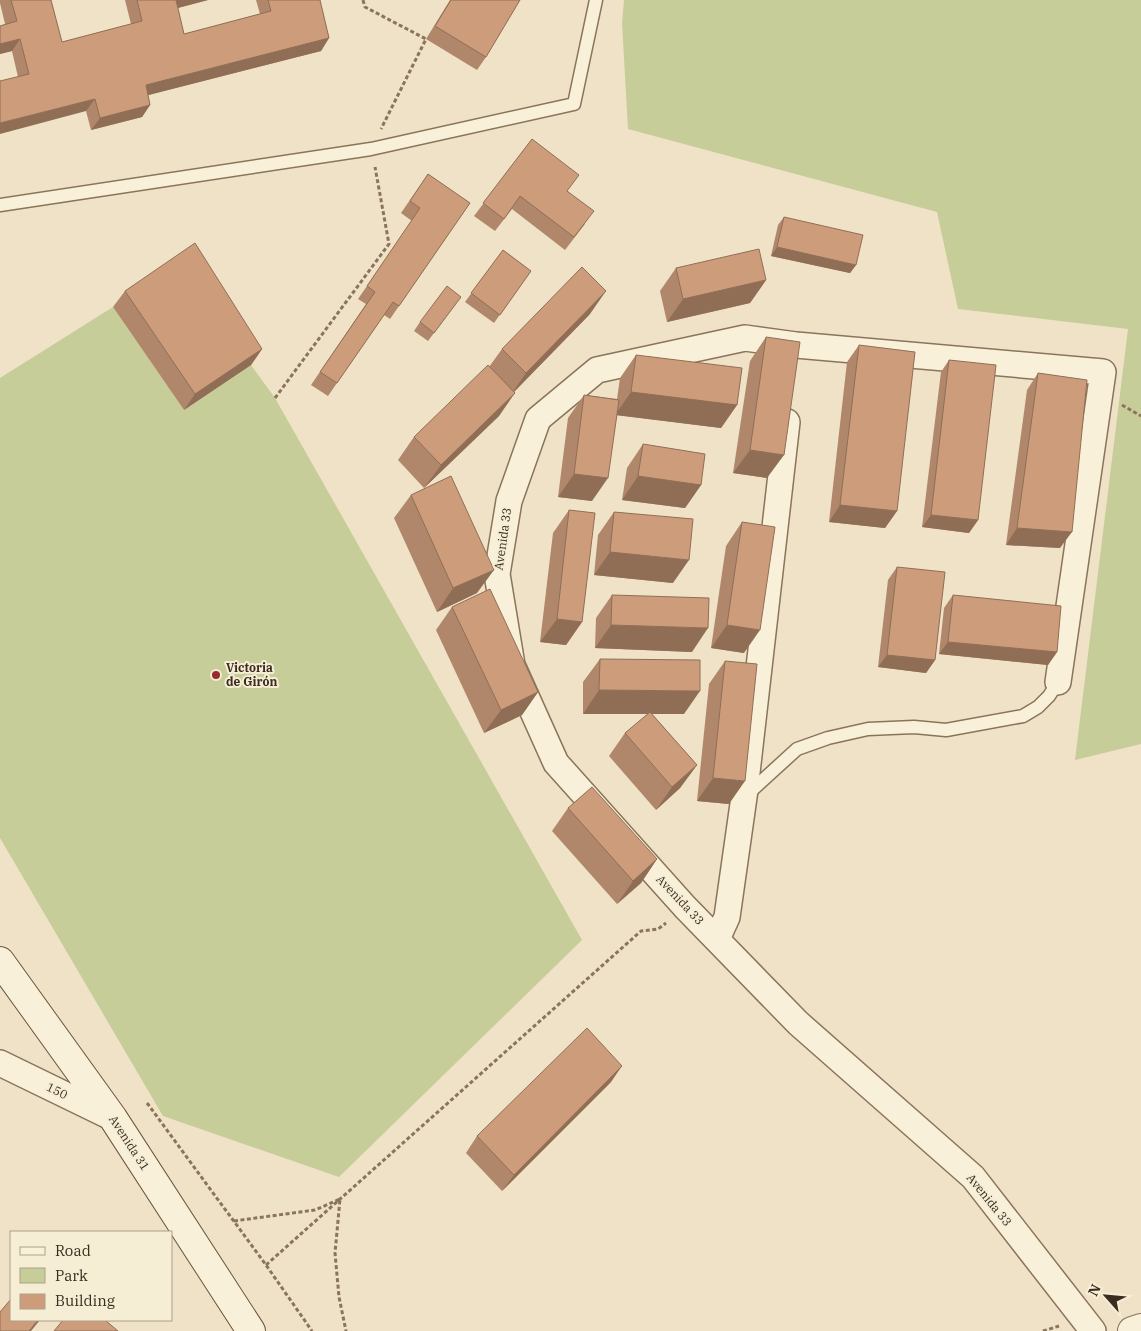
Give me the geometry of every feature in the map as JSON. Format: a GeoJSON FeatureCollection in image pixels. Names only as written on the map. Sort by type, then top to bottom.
{"type":"FeatureCollection","features":[{"type":"Feature","properties":{"kind":"main road","name":"Avenida 31"},"geometry":{"type":"LineString","coordinates":[[0,961],[113,1118],[251,1331]]}},
{"type":"Feature","properties":{"kind":"main road"},"geometry":{"type":"LineString","coordinates":[[1132,1331],[1141,1328]]}},
{"type":"Feature","properties":{"kind":"street","name":"Avenida 33"},"geometry":{"type":"LineString","coordinates":[[1058,682],[1103,372],[795,355],[745,338],[597,370],[538,419],[509,501],[497,574],[512,665],[556,763],[685,907],[798,1023],[973,1177],[1093,1331]]}},
{"type":"Feature","properties":{"kind":"street","name":"Avenida 33"},"geometry":{"type":"LineString","coordinates":[[717,939],[727,917],[745,790],[789,404]]}},
{"type":"Feature","properties":{"kind":"street","name":"150"},"geometry":{"type":"LineString","coordinates":[[0,1063],[113,1118]]}},
{"type":"Feature","properties":{"kind":"lane"},"geometry":{"type":"LineString","coordinates":[[0,205],[371,149],[574,104],[596,0]]}},
{"type":"Feature","properties":{"kind":"lane"},"geometry":{"type":"LineString","coordinates":[[745,790],[752,790],[796,749],[828,738],[868,729],[914,727],[946,730],[1023,716],[1038,707],[1049,696],[1058,682]]}},
{"type":"Feature","properties":{"kind":"path"},"geometry":{"type":"LineString","coordinates":[[275,398],[388,244],[371,149],[426,39],[365,7],[364,0]]}},
{"type":"Feature","properties":{"kind":"path"},"geometry":{"type":"LineString","coordinates":[[266,1265],[641,931],[658,929],[685,907]]}},
{"type":"Feature","properties":{"kind":"path"},"geometry":{"type":"LineString","coordinates":[[147,1103],[312,1331]]}},
{"type":"Feature","properties":{"kind":"path"},"geometry":{"type":"LineString","coordinates":[[234,1221],[315,1210],[340,1199]]}},
{"type":"Feature","properties":{"kind":"path"},"geometry":{"type":"LineString","coordinates":[[340,1199],[335,1253],[339,1297],[346,1331]]}},
{"type":"Feature","properties":{"kind":"green space"},"geometry":{"type":"Polygon","coordinates":[[[624,0],[1141,0],[1141,744],[1075,760],[1128,329],[958,309],[937,212],[628,129],[622,23],[624,0]]]}},
{"type":"Feature","properties":{"kind":"green space","name":"Victoria de Girón"},"geometry":{"type":"Polygon","coordinates":[[[113,307],[184,410],[251,365],[275,398],[582,940],[339,1177],[163,1116],[0,838],[0,378],[113,307]]]}},
{"type":"Feature","properties":{"kind":"building"},"geometry":{"type":"Polygon","coordinates":[[[11,0],[51,0],[62,42],[142,21],[137,0],[176,0],[184,34],[271,11],[268,0],[320,0],[329,38],[146,85],[150,105],[100,118],[95,99],[0,123],[0,81],[29,74],[20,39],[0,44],[0,26],[17,21],[11,0]]]}},
{"type":"Feature","properties":{"kind":"building"},"geometry":{"type":"Polygon","coordinates":[[[451,0],[520,0],[486,57],[435,26],[451,0]]]}},
{"type":"Feature","properties":{"kind":"building"},"geometry":{"type":"Polygon","coordinates":[[[532,139],[579,175],[567,191],[594,211],[574,237],[520,196],[504,219],[483,203],[532,139]]]}},
{"type":"Feature","properties":{"kind":"building"},"geometry":{"type":"Polygon","coordinates":[[[428,174],[470,203],[399,306],[393,302],[337,383],[320,372],[375,292],[367,286],[420,208],[410,201],[428,174]]]}},
{"type":"Feature","properties":{"kind":"building"},"geometry":{"type":"Polygon","coordinates":[[[784,217],[863,235],[856,265],[777,247],[784,217]]]}},
{"type":"Feature","properties":{"kind":"building"},"geometry":{"type":"Polygon","coordinates":[[[195,243],[262,349],[195,394],[125,291],[195,243]]]}},
{"type":"Feature","properties":{"kind":"building"},"geometry":{"type":"Polygon","coordinates":[[[759,249],[766,280],[683,299],[676,268],[759,249]]]}},
{"type":"Feature","properties":{"kind":"building"},"geometry":{"type":"Polygon","coordinates":[[[503,250],[531,271],[500,315],[471,293],[503,250]]]}},
{"type":"Feature","properties":{"kind":"building"},"geometry":{"type":"Polygon","coordinates":[[[582,267],[606,291],[526,373],[502,349],[582,267]]]}},
{"type":"Feature","properties":{"kind":"building"},"geometry":{"type":"Polygon","coordinates":[[[447,286],[461,297],[434,333],[420,322],[447,286]]]}},
{"type":"Feature","properties":{"kind":"building"},"geometry":{"type":"Polygon","coordinates":[[[766,337],[800,342],[784,455],[750,450],[766,337]]]}},
{"type":"Feature","properties":{"kind":"building"},"geometry":{"type":"Polygon","coordinates":[[[859,345],[915,352],[897,511],[840,505],[859,345]]]}},
{"type":"Feature","properties":{"kind":"building"},"geometry":{"type":"Polygon","coordinates":[[[636,355],[742,368],[737,405],[631,392],[636,355]]]}},
{"type":"Feature","properties":{"kind":"building"},"geometry":{"type":"Polygon","coordinates":[[[949,360],[996,365],[978,520],[931,515],[949,360]]]}},
{"type":"Feature","properties":{"kind":"building"},"geometry":{"type":"Polygon","coordinates":[[[488,365],[515,393],[441,465],[414,437],[488,365]]]}},
{"type":"Feature","properties":{"kind":"building"},"geometry":{"type":"Polygon","coordinates":[[[1038,373],[1087,380],[1072,532],[1017,528],[1038,373]]]}},
{"type":"Feature","properties":{"kind":"building"},"geometry":{"type":"Polygon","coordinates":[[[584,395],[619,400],[608,478],[574,474],[584,395]]]}},
{"type":"Feature","properties":{"kind":"building"},"geometry":{"type":"Polygon","coordinates":[[[643,444],[705,454],[701,485],[638,476],[643,444]]]}},
{"type":"Feature","properties":{"kind":"building"},"geometry":{"type":"Polygon","coordinates":[[[451,476],[494,570],[453,588],[411,495],[451,476]]]}},
{"type":"Feature","properties":{"kind":"building"},"geometry":{"type":"Polygon","coordinates":[[[569,510],[595,513],[582,622],[557,619],[569,510]]]}},
{"type":"Feature","properties":{"kind":"building"},"geometry":{"type":"Polygon","coordinates":[[[614,512],[693,519],[689,560],[610,552],[614,512]]]}},
{"type":"Feature","properties":{"kind":"building"},"geometry":{"type":"Polygon","coordinates":[[[742,522],[775,527],[760,630],[727,625],[742,522]]]}},
{"type":"Feature","properties":{"kind":"building"},"geometry":{"type":"Polygon","coordinates":[[[897,567],[945,572],[935,660],[887,655],[897,567]]]}},
{"type":"Feature","properties":{"kind":"building"},"geometry":{"type":"Polygon","coordinates":[[[490,589],[538,692],[501,710],[452,607],[490,589]]]}},
{"type":"Feature","properties":{"kind":"building"},"geometry":{"type":"Polygon","coordinates":[[[612,595],[709,598],[708,628],[611,625],[612,595]]]}},
{"type":"Feature","properties":{"kind":"building"},"geometry":{"type":"Polygon","coordinates":[[[953,595],[1061,606],[1057,652],[948,642],[953,595]]]}},
{"type":"Feature","properties":{"kind":"building"},"geometry":{"type":"Polygon","coordinates":[[[600,659],[700,660],[700,691],[599,690],[600,659]]]}},
{"type":"Feature","properties":{"kind":"building"},"geometry":{"type":"Polygon","coordinates":[[[725,661],[757,664],[745,781],[713,778],[725,661]]]}},
{"type":"Feature","properties":{"kind":"building"},"geometry":{"type":"Polygon","coordinates":[[[650,712],[697,765],[672,787],[625,733],[650,712]]]}},
{"type":"Feature","properties":{"kind":"building"},"geometry":{"type":"Polygon","coordinates":[[[592,787],[657,859],[633,881],[568,808],[592,787]]]}},
{"type":"Feature","properties":{"kind":"building"},"geometry":{"type":"Polygon","coordinates":[[[587,1028],[622,1066],[514,1175],[477,1136],[587,1028]]]}},
{"type":"Feature","properties":{"kind":"building"},"geometry":{"type":"Polygon","coordinates":[[[10,1300],[10,1321],[37,1321],[29,1331],[0,1331],[0,1312],[10,1300]]]}},
{"type":"Feature","properties":{"kind":"building"},"geometry":{"type":"Polygon","coordinates":[[[62,1321],[106,1321],[118,1331],[54,1331],[62,1321]]]}},
{"type":"Feature","properties":{"kind":"place","name":"Victoria de Girón"},"geometry":{"type":"Point","coordinates":[216,675]}}]}
